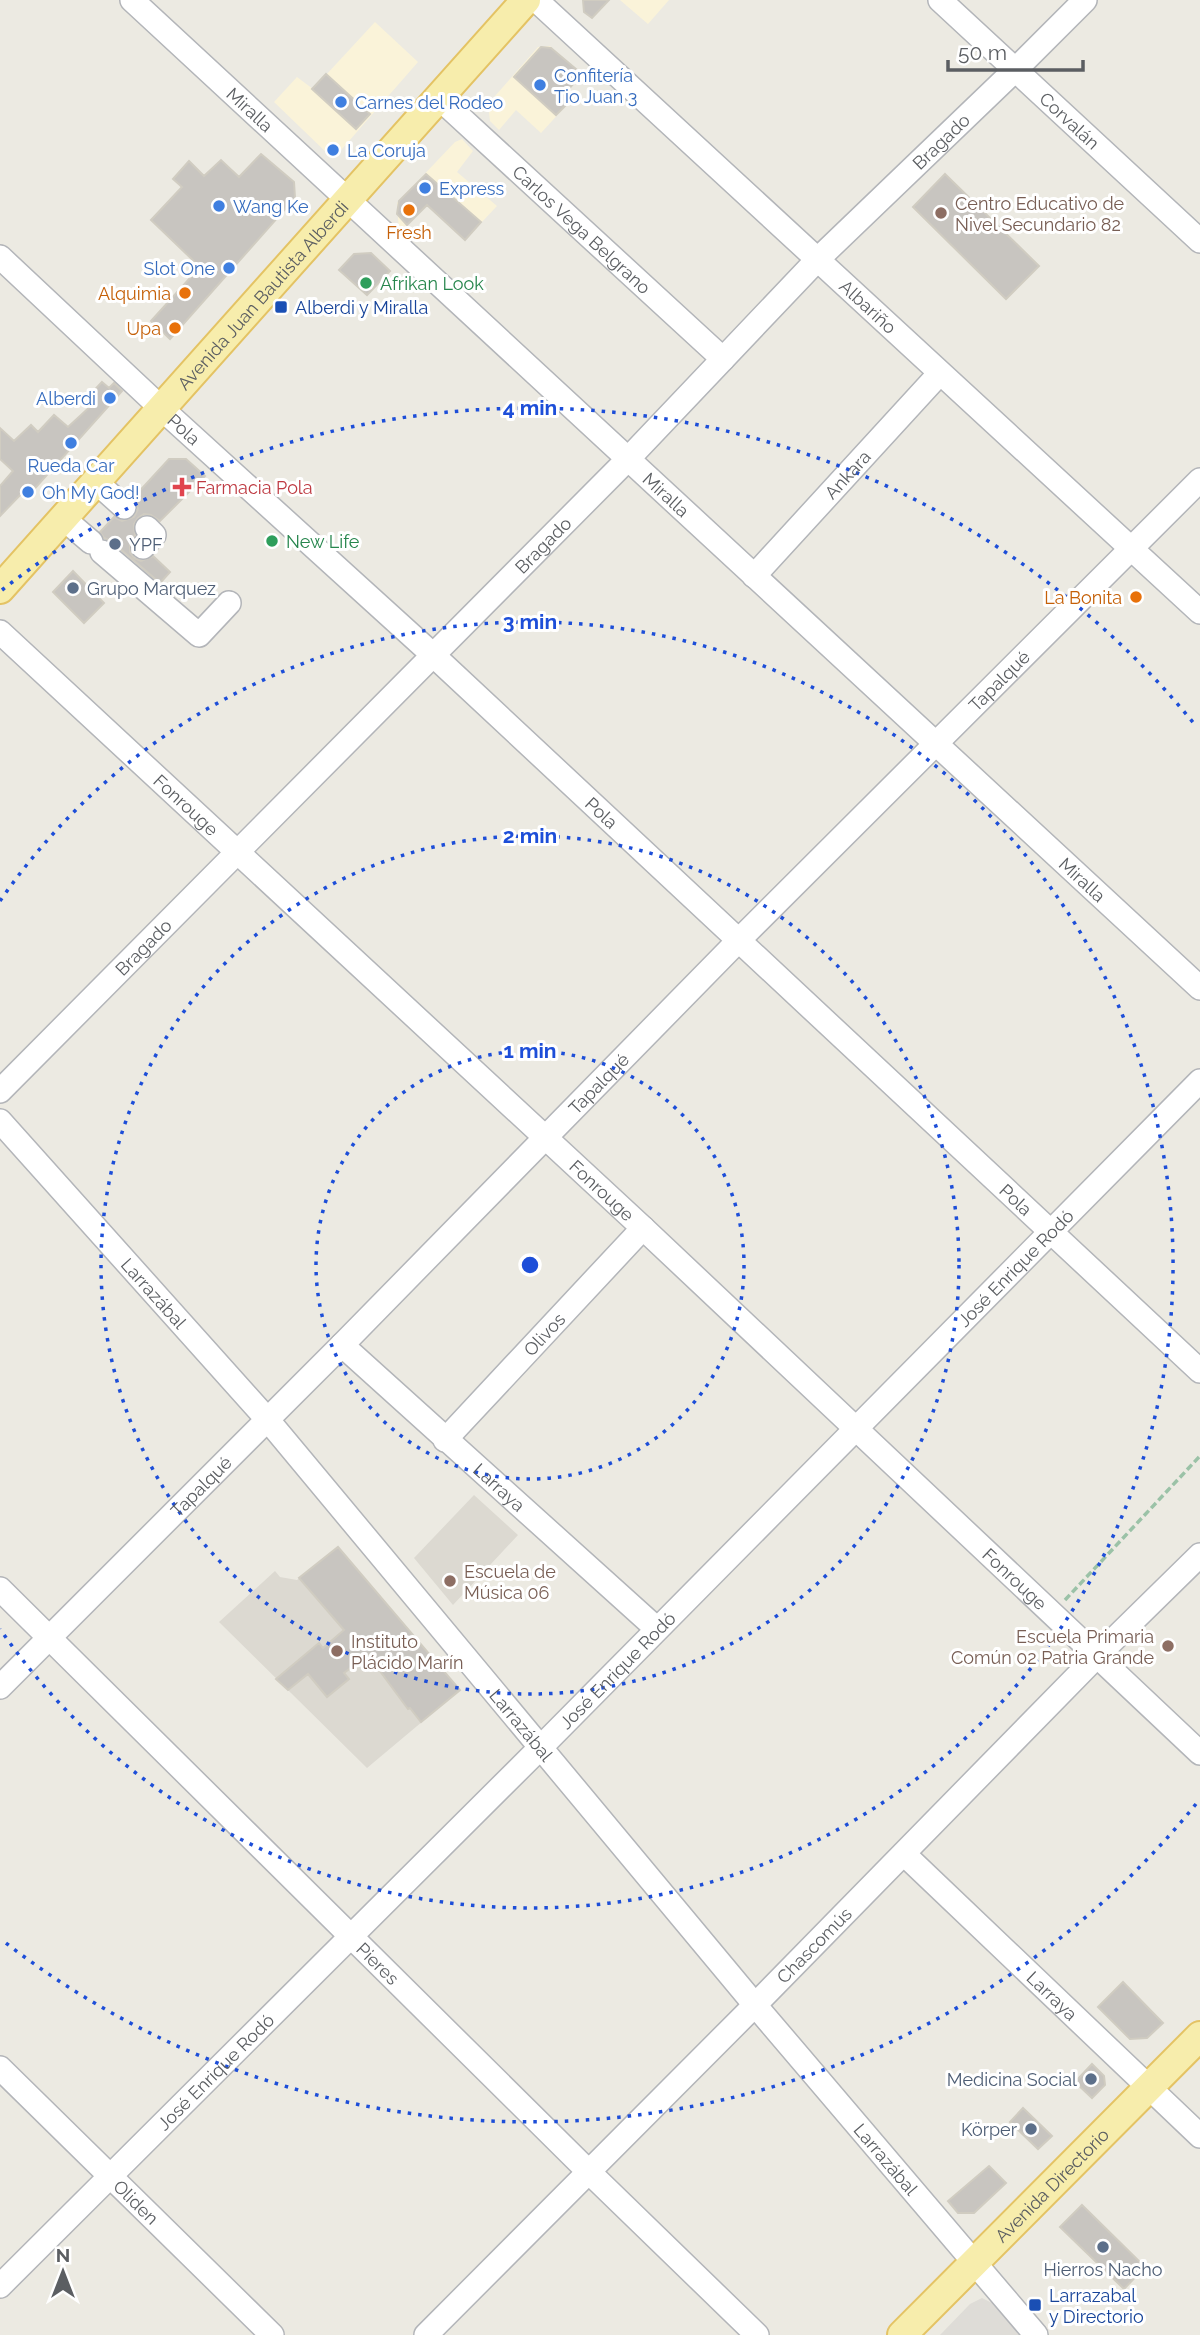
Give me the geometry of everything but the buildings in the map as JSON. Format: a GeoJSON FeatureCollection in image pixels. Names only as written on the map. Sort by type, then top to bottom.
{"type":"FeatureCollection","features":[{"type":"Feature","properties":{"kind":"main road","name":"Avenida Juan Bautista Alberdi"},"geometry":{"type":"LineString","coordinates":[[0,589],[526,0]]}},
{"type":"Feature","properties":{"kind":"main road","name":"Avenida Directorio"},"geometry":{"type":"LineString","coordinates":[[902,2335],[1200,2036]]}},
{"type":"Feature","properties":{"kind":"street","name":"Miralla"},"geometry":{"type":"LineString","coordinates":[[132,0],[1200,988]]}},
{"type":"Feature","properties":{"kind":"street","name":"Albariño"},"geometry":{"type":"LineString","coordinates":[[536,0],[1200,612]]}},
{"type":"Feature","properties":{"kind":"street","name":"Corvalán"},"geometry":{"type":"LineString","coordinates":[[940,0],[1200,241]]}},
{"type":"Feature","properties":{"kind":"street","name":"Bragado"},"geometry":{"type":"LineString","coordinates":[[0,1091],[628,459],[817,260],[1016,71],[1085,0]]}},
{"type":"Feature","properties":{"kind":"street","name":"Carlos Vega Belgrano"},"geometry":{"type":"LineString","coordinates":[[439,98],[723,359]]}},
{"type":"Feature","properties":{"kind":"street","name":"Pola"},"geometry":{"type":"LineString","coordinates":[[0,257],[161,408],[432,654],[1200,1371]]}},
{"type":"Feature","properties":{"kind":"street","name":"Ankara"},"geometry":{"type":"LineString","coordinates":[[754,576],[940,373]]}},
{"type":"Feature","properties":{"kind":"street","name":"Tapalqué"},"geometry":{"type":"LineString","coordinates":[[0,1687],[342,1345],[739,940],[1200,480]]}},
{"type":"Feature","properties":{"kind":"street"},"geometry":{"type":"LineString","coordinates":[[96,482],[124,507]]}},
{"type":"Feature","properties":{"kind":"street"},"geometry":{"type":"LineString","coordinates":[[64,519],[125,566],[199,635],[229,603]]}},
{"type":"Feature","properties":{"kind":"street","name":"Fonrouge"},"geometry":{"type":"LineString","coordinates":[[0,632],[643,1228],[1200,1753]]}},
{"type":"Feature","properties":{"kind":"street","name":"José Enrique Rodó"},"geometry":{"type":"LineString","coordinates":[[0,2286],[541,1747],[1200,1081]]}},
{"type":"Feature","properties":{"kind":"street","name":"Larrazábal"},"geometry":{"type":"LineString","coordinates":[[0,1121],[267,1419],[755,2005],[1035,2335]]}},
{"type":"Feature","properties":{"kind":"street","name":"Olivos"},"geometry":{"type":"LineString","coordinates":[[445,1440],[643,1228]]}},
{"type":"Feature","properties":{"kind":"street","name":"Larraya"},"geometry":{"type":"LineString","coordinates":[[342,1345],[657,1629]]}},
{"type":"Feature","properties":{"kind":"street","name":"Chascomús"},"geometry":{"type":"LineString","coordinates":[[426,2335],[1200,1555]]}},
{"type":"Feature","properties":{"kind":"street","name":"Pieres"},"geometry":{"type":"LineString","coordinates":[[0,1589],[757,2335]]}},
{"type":"Feature","properties":{"kind":"street","name":"Larraya"},"geometry":{"type":"LineString","coordinates":[[904,1854],[1200,2136]]}},
{"type":"Feature","properties":{"kind":"street","name":"Oliden"},"geometry":{"type":"LineString","coordinates":[[0,2068],[272,2335]]}},
{"type":"Feature","properties":{"kind":"path"},"geometry":{"type":"LineString","coordinates":[[1052,1614],[1200,1456]]}},
{"type":"Feature","properties":{"kind":"shaded area"},"geometry":{"type":"Polygon","coordinates":[[[620,0],[669,0],[648,24],[620,0]]]}},
{"type":"Feature","properties":{"kind":"shaded area"},"geometry":{"type":"Polygon","coordinates":[[[375,22],[418,62],[335,157],[329,155],[274,102],[297,77],[313,89],[375,22]]]}},
{"type":"Feature","properties":{"kind":"shaded area"},"geometry":{"type":"Polygon","coordinates":[[[550,46],[582,74],[566,92],[573,98],[541,133],[516,110],[499,130],[490,121],[488,104],[538,47],[550,46]]]}},
{"type":"Feature","properties":{"kind":"shaded area"},"geometry":{"type":"Polygon","coordinates":[[[462,139],[473,151],[457,172],[497,206],[465,240],[427,205],[399,233],[397,203],[455,142],[462,139]]]}},
{"type":"Feature","properties":{"kind":"shaded area"},"geometry":{"type":"Polygon","coordinates":[[[474,1495],[518,1535],[453,1605],[414,1558],[474,1495]]]}},
{"type":"Feature","properties":{"kind":"shaded area","name":"Instituto Plácido Marín"},"geometry":{"type":"Polygon","coordinates":[[[338,1547],[460,1690],[367,1768],[219,1622],[275,1571],[280,1577],[297,1580],[338,1547]]]}},
{"type":"Feature","properties":{"kind":"shaded area"},"geometry":{"type":"Polygon","coordinates":[[[982,2298],[996,2305],[1022,2335],[940,2335],[970,2304],[982,2298]]]}},
{"type":"Feature","properties":{"kind":"place","name":"Confitería Tio Juan 3"},"geometry":{"type":"Point","coordinates":[540,85]}},
{"type":"Feature","properties":{"kind":"place","name":"Carnes del Rodeo"},"geometry":{"type":"Point","coordinates":[341,102]}},
{"type":"Feature","properties":{"kind":"place","name":"La Coruja"},"geometry":{"type":"Point","coordinates":[333,150]}},
{"type":"Feature","properties":{"kind":"place","name":"Express"},"geometry":{"type":"Point","coordinates":[425,188]}},
{"type":"Feature","properties":{"kind":"place","name":"Wang Ke"},"geometry":{"type":"Point","coordinates":[219,206]}},
{"type":"Feature","properties":{"kind":"place","name":"Fresh"},"geometry":{"type":"Point","coordinates":[409,210]}},
{"type":"Feature","properties":{"kind":"place","name":"Centro Educativo de Nivel Secundario 82"},"geometry":{"type":"Point","coordinates":[941,213]}},
{"type":"Feature","properties":{"kind":"place","name":"Slot One"},"geometry":{"type":"Point","coordinates":[229,268]}},
{"type":"Feature","properties":{"kind":"place","name":"Afrikan Look"},"geometry":{"type":"Point","coordinates":[366,283]}},
{"type":"Feature","properties":{"kind":"place","name":"Alquimia"},"geometry":{"type":"Point","coordinates":[185,293]}},
{"type":"Feature","properties":{"kind":"place","name":"Alberdi y Miralla"},"geometry":{"type":"Point","coordinates":[281,307]}},
{"type":"Feature","properties":{"kind":"place","name":"Upa"},"geometry":{"type":"Point","coordinates":[175,328]}},
{"type":"Feature","properties":{"kind":"place","name":"Alberdi"},"geometry":{"type":"Point","coordinates":[110,398]}},
{"type":"Feature","properties":{"kind":"place","name":"Rueda Car"},"geometry":{"type":"Point","coordinates":[71,443]}},
{"type":"Feature","properties":{"kind":"place","name":"Farmacia Pola"},"geometry":{"type":"Point","coordinates":[182,487]}},
{"type":"Feature","properties":{"kind":"place","name":"Oh My God!"},"geometry":{"type":"Point","coordinates":[28,492]}},
{"type":"Feature","properties":{"kind":"place","name":"New Life"},"geometry":{"type":"Point","coordinates":[272,541]}},
{"type":"Feature","properties":{"kind":"place","name":"YPF"},"geometry":{"type":"Point","coordinates":[115,544]}},
{"type":"Feature","properties":{"kind":"place","name":"Grupo Marquez"},"geometry":{"type":"Point","coordinates":[73,588]}},
{"type":"Feature","properties":{"kind":"place","name":"La Bonita"},"geometry":{"type":"Point","coordinates":[1136,597]}},
{"type":"Feature","properties":{"kind":"place","name":"Escuela de Música 06"},"geometry":{"type":"Point","coordinates":[450,1581]}},
{"type":"Feature","properties":{"kind":"place","name":"Escuela Primaria Común 02 Patria Grande"},"geometry":{"type":"Point","coordinates":[1168,1646]}},
{"type":"Feature","properties":{"kind":"place","name":"Instituto Plácido Marín"},"geometry":{"type":"Point","coordinates":[337,1651]}},
{"type":"Feature","properties":{"kind":"place","name":"Medicina Social"},"geometry":{"type":"Point","coordinates":[1091,2079]}},
{"type":"Feature","properties":{"kind":"place","name":"Körper"},"geometry":{"type":"Point","coordinates":[1031,2129]}},
{"type":"Feature","properties":{"kind":"place","name":"Hierros Nacho"},"geometry":{"type":"Point","coordinates":[1103,2247]}},
{"type":"Feature","properties":{"kind":"place","name":"Larrazabal y Directorio"},"geometry":{"type":"Point","coordinates":[1035,2305]}}]}
